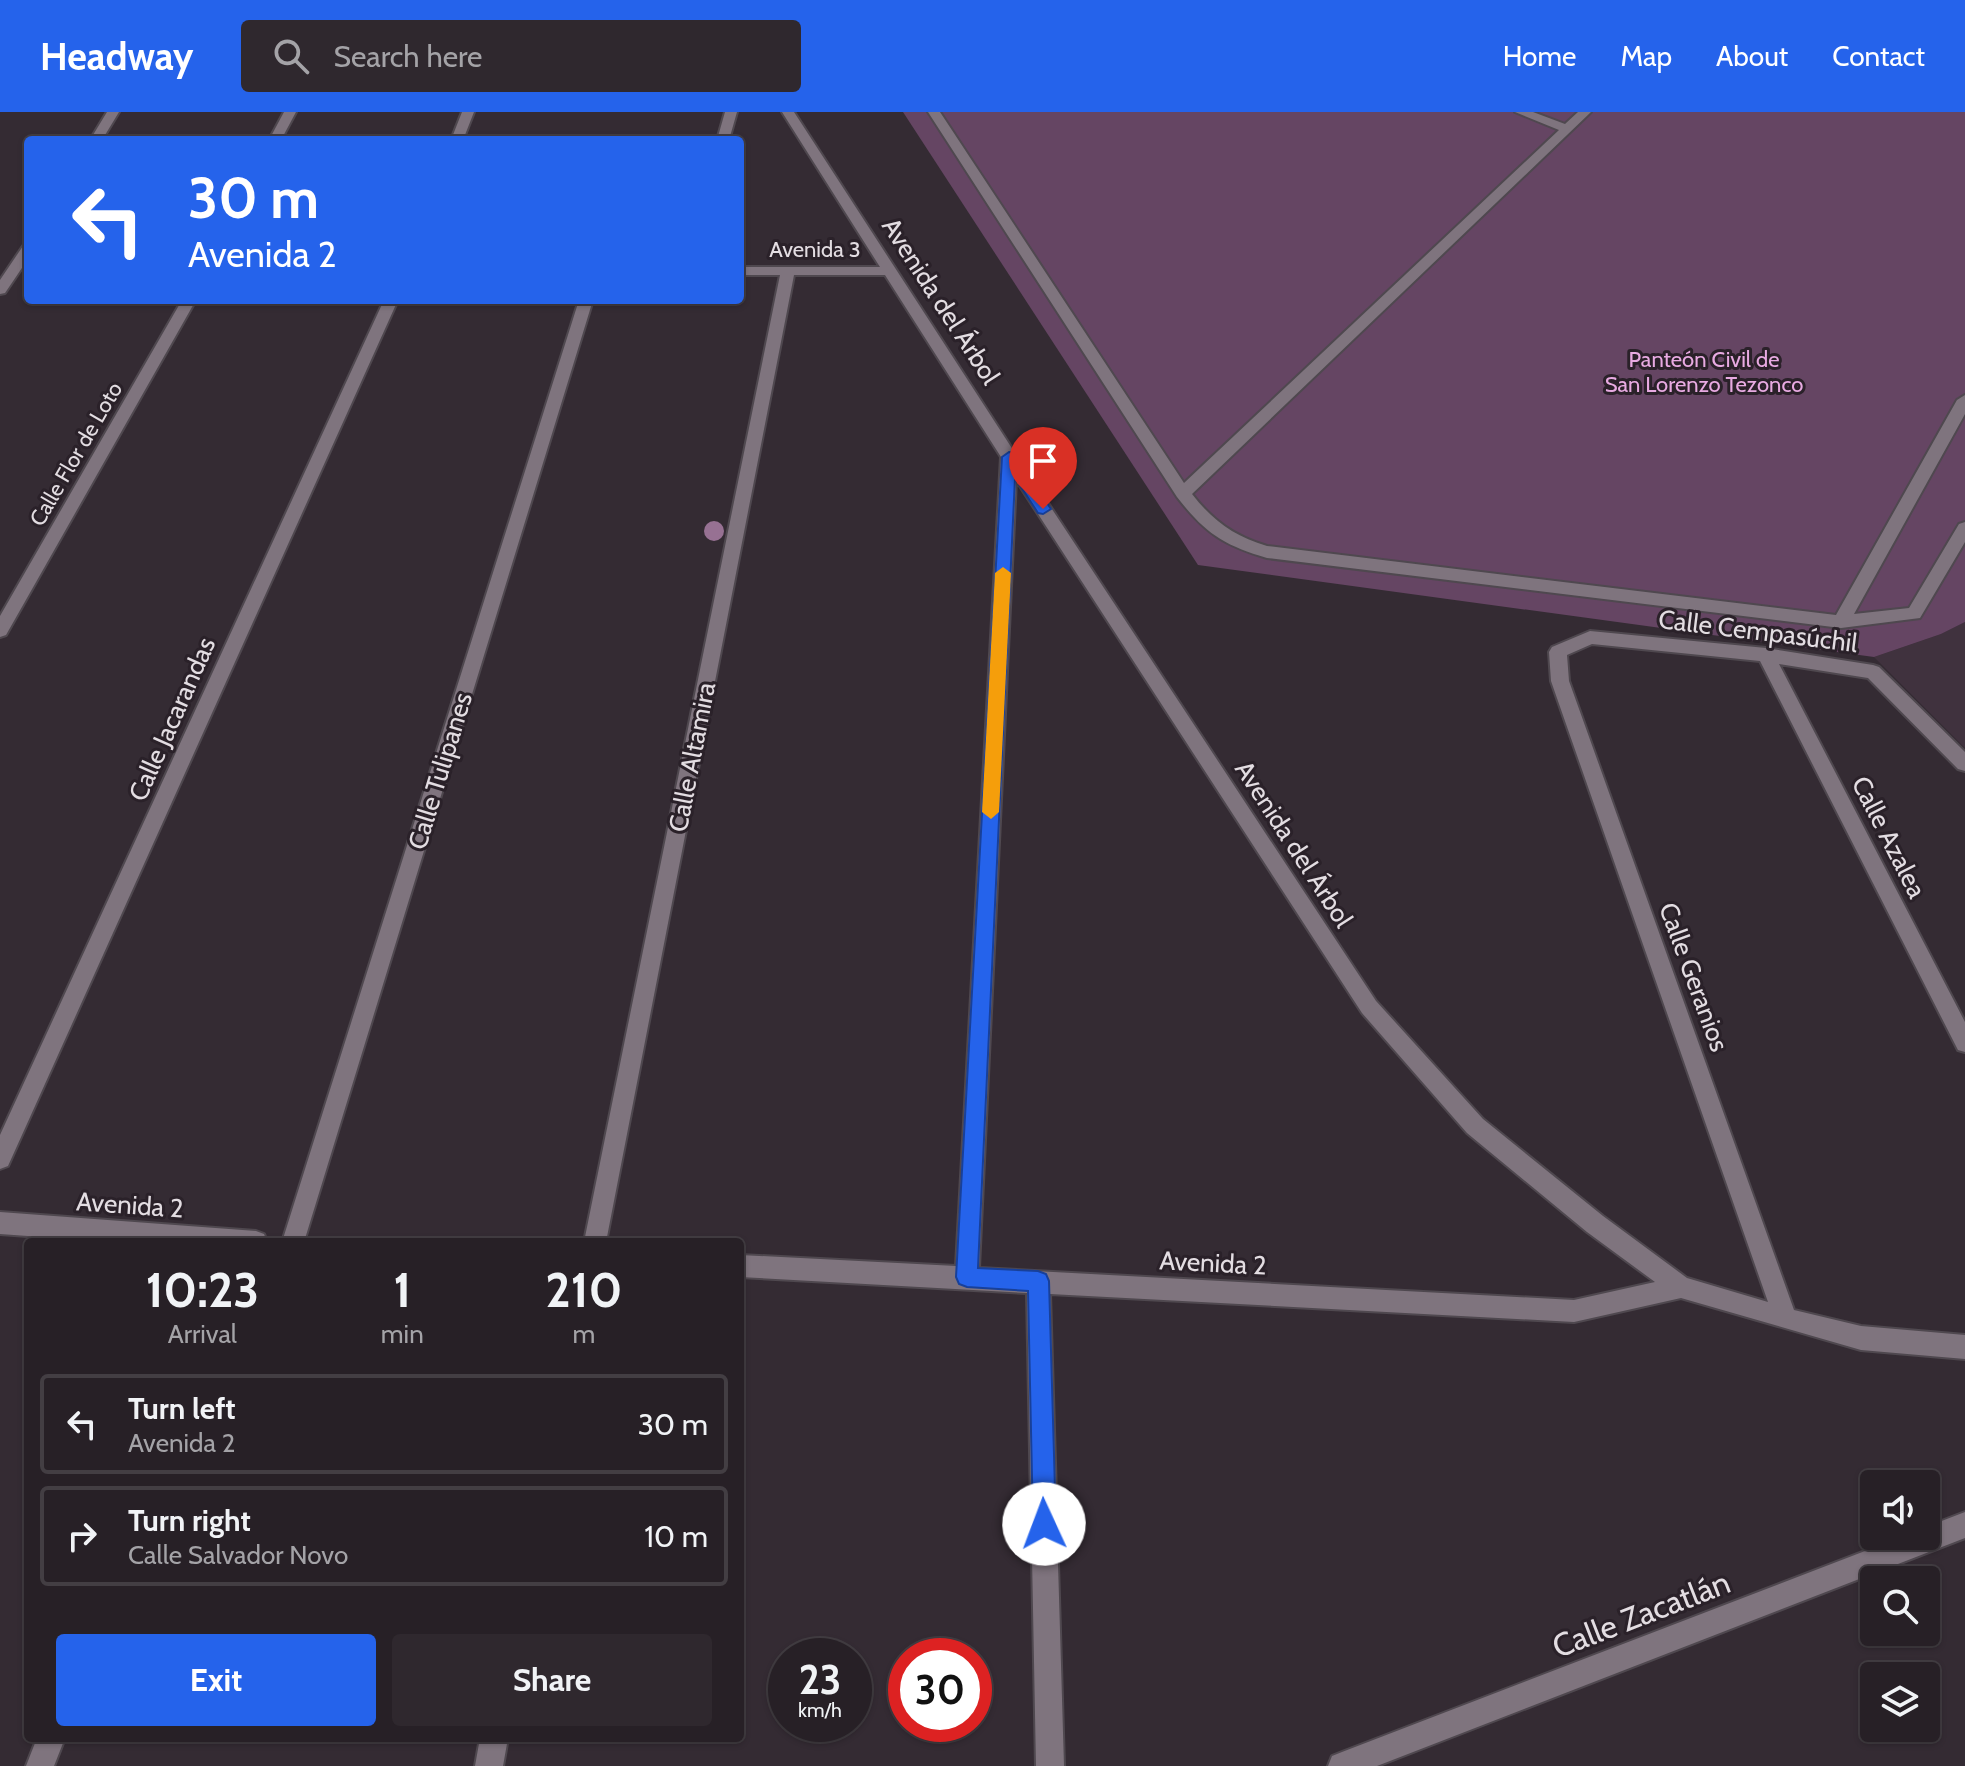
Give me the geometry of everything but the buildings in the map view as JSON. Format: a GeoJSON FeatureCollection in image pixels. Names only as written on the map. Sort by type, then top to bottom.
{"type":"FeatureCollection","features":[{"type":"Feature","properties":{"kind":"street"},"geometry":{"type":"LineString","coordinates":[[98,136],[113,112]]}},
{"type":"Feature","properties":{"kind":"street"},"geometry":{"type":"LineString","coordinates":[[277,136],[290,112]]}},
{"type":"Feature","properties":{"kind":"street"},"geometry":{"type":"LineString","coordinates":[[459,136],[468,112]]}},
{"type":"Feature","properties":{"kind":"street"},"geometry":{"type":"LineString","coordinates":[[724,136],[731,112]]}},
{"type":"Feature","properties":{"kind":"street","name":"Avenida del Árbol"},"geometry":{"type":"LineString","coordinates":[[788,112],[1009,457],[1369,1007],[1475,1126],[1595,1224],[1681,1287],[1861,1338],[1965,1347]]}},
{"type":"Feature","properties":{"kind":"street"},"geometry":{"type":"LineString","coordinates":[[934,112],[1183,493],[1207,526],[1233,542],[1267,552],[1841,622],[1914,614],[1965,528]]}},
{"type":"Feature","properties":{"kind":"street"},"geometry":{"type":"LineString","coordinates":[[1521,112],[1568,129]]}},
{"type":"Feature","properties":{"kind":"street"},"geometry":{"type":"LineString","coordinates":[[1183,493],[1585,112]]}},
{"type":"Feature","properties":{"kind":"street"},"geometry":{"type":"LineString","coordinates":[[0,254],[24,253]]}},
{"type":"Feature","properties":{"kind":"street"},"geometry":{"type":"LineString","coordinates":[[0,290],[24,257]]}},
{"type":"Feature","properties":{"kind":"street","name":"Avenida 3"},"geometry":{"type":"LineString","coordinates":[[744,271],[890,271]]}},
{"type":"Feature","properties":{"kind":"street","name":"Calle Altamira"},"geometry":{"type":"LineString","coordinates":[[596,1238],[788,272]]}},
{"type":"Feature","properties":{"kind":"street","name":"Calle Flor de Loto"},"geometry":{"type":"LineString","coordinates":[[0,631],[187,304]]}},
{"type":"Feature","properties":{"kind":"street","name":"Calle Jacarandas"},"geometry":{"type":"LineString","coordinates":[[0,1159],[389,304]]}},
{"type":"Feature","properties":{"kind":"street","name":"Calle Tulipanes"},"geometry":{"type":"LineString","coordinates":[[294,1238],[585,304]]}},
{"type":"Feature","properties":{"kind":"street"},"geometry":{"type":"LineString","coordinates":[[1841,622],[1965,400]]}},
{"type":"Feature","properties":{"kind":"street"},"geometry":{"type":"LineString","coordinates":[[1946,436],[1965,443]]}},
{"type":"Feature","properties":{"kind":"street"},"geometry":{"type":"LineString","coordinates":[[967,1277],[1009,457]]}},
{"type":"Feature","properties":{"kind":"street","name":"Calle Cempasúchil"},"geometry":{"type":"LineString","coordinates":[[1558,652],[1590,637],[1766,655],[1873,672],[1965,764]]}},
{"type":"Feature","properties":{"kind":"street","name":"Calle Geranios"},"geometry":{"type":"LineString","coordinates":[[1558,652],[1560,681],[1786,1319]]}},
{"type":"Feature","properties":{"kind":"street","name":"Calle Azalea"},"geometry":{"type":"LineString","coordinates":[[1766,655],[1965,1043]]}},
{"type":"Feature","properties":{"kind":"street","name":"Avenida 2"},"geometry":{"type":"LineString","coordinates":[[0,1223],[192,1238]]}},
{"type":"Feature","properties":{"kind":"street","name":"Avenida 2"},"geometry":{"type":"LineString","coordinates":[[744,1266],[1574,1311],[1681,1287]]}},
{"type":"Feature","properties":{"kind":"street"},"geometry":{"type":"LineString","coordinates":[[1038,1281],[1050,1766]]}},
{"type":"Feature","properties":{"kind":"street","name":"Calle Zacatlán"},"geometry":{"type":"LineString","coordinates":[[1342,1766],[1965,1525]]}},
{"type":"Feature","properties":{"kind":"street"},"geometry":{"type":"LineString","coordinates":[[40,1766],[49,1742]]}},
{"type":"Feature","properties":{"kind":"street"},"geometry":{"type":"LineString","coordinates":[[489,1766],[493,1742]]}},
{"type":"Feature","properties":{"kind":"shaded area"},"geometry":{"type":"Polygon","coordinates":[[[1965,622],[1965,748],[1874,657],[1941,634],[1965,622]]]}},
{"type":"Feature","properties":{"kind":"green space","name":"Panteón Civil de San Lorenzo Tezonco"},"geometry":{"type":"Polygon","coordinates":[[[903,112],[1965,112],[1965,622],[1941,634],[1874,657],[1198,565],[903,112]]]}},
{"type":"Feature","properties":{"kind":"slow traffic"},"geometry":{"type":"LineString","coordinates":[[991,812],[1003,573]]}},
{"type":"Feature","properties":{"kind":"route"},"geometry":{"type":"LineString","coordinates":[[1043,509],[1009,457],[967,1277],[1038,1281],[1044,1524]]}}]}
